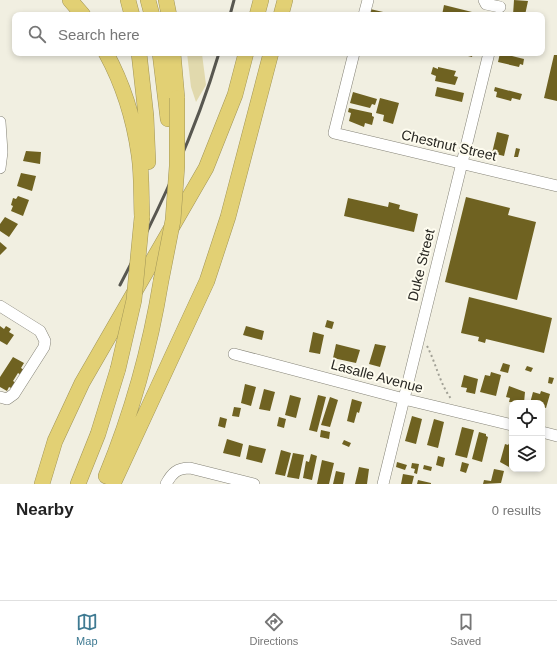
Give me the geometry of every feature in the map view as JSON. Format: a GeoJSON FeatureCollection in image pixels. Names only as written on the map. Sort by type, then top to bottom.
{"type":"FeatureCollection","features":[{"type":"Feature","properties":{"kind":"highway"},"geometry":{"type":"LineString","coordinates":[[70,0],[80,12]]}},
{"type":"Feature","properties":{"kind":"highway"},"geometry":{"type":"LineString","coordinates":[[128,0],[131,12]]}},
{"type":"Feature","properties":{"kind":"highway"},"geometry":{"type":"LineString","coordinates":[[148,0],[151,12]]}},
{"type":"Feature","properties":{"kind":"highway"},"geometry":{"type":"LineString","coordinates":[[166,0],[168,12]]}},
{"type":"Feature","properties":{"kind":"highway"},"geometry":{"type":"LineString","coordinates":[[258,12],[260,0]]}},
{"type":"Feature","properties":{"kind":"highway"},"geometry":{"type":"LineString","coordinates":[[282,12],[285,0]]}},
{"type":"Feature","properties":{"kind":"highway"},"geometry":{"type":"LineString","coordinates":[[107,56],[121,85],[134,130],[139,156],[142,217]]}},
{"type":"Feature","properties":{"kind":"highway"},"geometry":{"type":"LineString","coordinates":[[78,484],[98,434],[118,369],[134,300],[148,166],[146,116],[139,56]]}},
{"type":"Feature","properties":{"kind":"highway"},"geometry":{"type":"LineString","coordinates":[[160,56],[168,119],[168,192],[161,281]]}},
{"type":"Feature","properties":{"kind":"highway"},"geometry":{"type":"LineString","coordinates":[[103,484],[132,408],[154,321],[173,220],[177,166],[177,98],[173,56]]}},
{"type":"Feature","properties":{"kind":"highway"},"geometry":{"type":"LineString","coordinates":[[42,484],[55,441],[82,383],[206,168],[235,95],[245,56]]}},
{"type":"Feature","properties":{"kind":"highway"},"geometry":{"type":"LineString","coordinates":[[113,484],[207,281],[228,217],[270,56]]}},
{"type":"Feature","properties":{"kind":"street"},"geometry":{"type":"LineString","coordinates":[[365,12],[368,0]]}},
{"type":"Feature","properties":{"kind":"street"},"geometry":{"type":"LineString","coordinates":[[484,0],[486,4],[500,7]]}},
{"type":"Feature","properties":{"kind":"street","name":"Chestnut Street"},"geometry":{"type":"LineString","coordinates":[[353,56],[334,133],[557,186]]}},
{"type":"Feature","properties":{"kind":"street","name":"Duke Street"},"geometry":{"type":"LineString","coordinates":[[383,484],[488,56]]}},
{"type":"Feature","properties":{"kind":"street"},"geometry":{"type":"LineString","coordinates":[[0,122],[2,152],[0,168]]}},
{"type":"Feature","properties":{"kind":"street"},"geometry":{"type":"LineString","coordinates":[[0,306],[40,331],[45,340],[44,347],[14,394],[7,399],[0,397]]}},
{"type":"Feature","properties":{"kind":"street","name":"Lasalle Avenue"},"geometry":{"type":"LineString","coordinates":[[234,354],[404,399],[509,424]]}},
{"type":"Feature","properties":{"kind":"street"},"geometry":{"type":"LineString","coordinates":[[545,433],[557,436]]}},
{"type":"Feature","properties":{"kind":"street"},"geometry":{"type":"LineString","coordinates":[[166,484],[175,471],[183,468],[190,468],[254,484]]}},
{"type":"Feature","properties":{"kind":"path"},"geometry":{"type":"LineString","coordinates":[[424,340],[436,364],[445,388],[453,401]]}},
{"type":"Feature","properties":{"kind":"shaded area"},"geometry":{"type":"Polygon","coordinates":[[[187,56],[202,56],[206,85],[196,102],[191,87],[187,56]]]}},
{"type":"Feature","properties":{"kind":"building"},"geometry":{"type":"Polygon","coordinates":[[[514,0],[528,1],[526,12],[513,12],[514,0]]]}},
{"type":"Feature","properties":{"kind":"building"},"geometry":{"type":"Polygon","coordinates":[[[444,5],[472,12],[443,12],[444,5]]]}},
{"type":"Feature","properties":{"kind":"building"},"geometry":{"type":"Polygon","coordinates":[[[370,9],[383,12],[370,12],[370,9]]]}},
{"type":"Feature","properties":{"kind":"building"},"geometry":{"type":"Polygon","coordinates":[[[554,55],[557,55],[557,101],[544,98],[554,55]]]}},
{"type":"Feature","properties":{"kind":"building"},"geometry":{"type":"Polygon","coordinates":[[[499,56],[512,56],[524,59],[523,65],[520,64],[519,67],[498,62],[499,56]]]}},
{"type":"Feature","properties":{"kind":"building"},"geometry":{"type":"Polygon","coordinates":[[[433,67],[456,71],[454,76],[458,77],[455,85],[435,81],[436,76],[431,74],[433,67]]]}},
{"type":"Feature","properties":{"kind":"building"},"geometry":{"type":"Polygon","coordinates":[[[437,87],[464,93],[462,102],[435,96],[437,87]]]}},
{"type":"Feature","properties":{"kind":"building"},"geometry":{"type":"Polygon","coordinates":[[[495,87],[522,94],[520,100],[512,98],[511,101],[496,97],[497,92],[494,91],[495,87]]]}},
{"type":"Feature","properties":{"kind":"building"},"geometry":{"type":"Polygon","coordinates":[[[353,92],[377,99],[375,105],[372,104],[370,108],[350,103],[353,92]]]}},
{"type":"Feature","properties":{"kind":"building"},"geometry":{"type":"Polygon","coordinates":[[[380,98],[399,103],[393,124],[383,121],[384,115],[376,113],[380,98]]]}},
{"type":"Feature","properties":{"kind":"building"},"geometry":{"type":"Polygon","coordinates":[[[349,108],[372,113],[372,116],[374,117],[372,125],[365,123],[364,127],[349,121],[351,113],[348,112],[349,108]]]}},
{"type":"Feature","properties":{"kind":"building"},"geometry":{"type":"Polygon","coordinates":[[[497,132],[509,135],[504,156],[492,153],[497,132]]]}},
{"type":"Feature","properties":{"kind":"building"},"geometry":{"type":"Polygon","coordinates":[[[516,148],[520,149],[518,157],[514,157],[516,148]]]}},
{"type":"Feature","properties":{"kind":"building"},"geometry":{"type":"Polygon","coordinates":[[[26,151],[41,152],[40,164],[23,161],[26,151]]]}},
{"type":"Feature","properties":{"kind":"building"},"geometry":{"type":"Polygon","coordinates":[[[21,173],[36,176],[32,191],[17,186],[21,173]]]}},
{"type":"Feature","properties":{"kind":"building"},"geometry":{"type":"Polygon","coordinates":[[[18,196],[29,200],[23,216],[11,211],[13,206],[11,205],[13,198],[16,199],[18,196]]]}},
{"type":"Feature","properties":{"kind":"building"},"geometry":{"type":"Polygon","coordinates":[[[466,197],[510,208],[508,215],[536,222],[517,300],[445,282],[466,197]]]}},
{"type":"Feature","properties":{"kind":"building"},"geometry":{"type":"Polygon","coordinates":[[[348,198],[388,207],[389,202],[400,205],[399,209],[418,214],[414,232],[344,216],[348,198]]]}},
{"type":"Feature","properties":{"kind":"building"},"geometry":{"type":"Polygon","coordinates":[[[5,217],[18,224],[9,237],[0,231],[0,224],[5,217]]]}},
{"type":"Feature","properties":{"kind":"building"},"geometry":{"type":"Polygon","coordinates":[[[0,242],[7,248],[0,255],[0,242]]]}},
{"type":"Feature","properties":{"kind":"building"},"geometry":{"type":"Polygon","coordinates":[[[469,297],[552,318],[544,353],[486,339],[485,343],[478,341],[479,337],[461,333],[469,297]]]}},
{"type":"Feature","properties":{"kind":"building"},"geometry":{"type":"Polygon","coordinates":[[[327,320],[334,322],[332,329],[325,327],[327,320]]]}},
{"type":"Feature","properties":{"kind":"building"},"geometry":{"type":"Polygon","coordinates":[[[0,326],[4,329],[6,326],[11,329],[9,332],[14,335],[7,345],[0,341],[0,326]]]}},
{"type":"Feature","properties":{"kind":"building"},"geometry":{"type":"Polygon","coordinates":[[[246,326],[264,331],[262,340],[243,335],[246,326]]]}},
{"type":"Feature","properties":{"kind":"building"},"geometry":{"type":"Polygon","coordinates":[[[313,332],[324,335],[320,354],[309,352],[313,332]]]}},
{"type":"Feature","properties":{"kind":"building"},"geometry":{"type":"Polygon","coordinates":[[[336,344],[360,350],[356,363],[333,358],[336,344]]]}},
{"type":"Feature","properties":{"kind":"building"},"geometry":{"type":"Polygon","coordinates":[[[375,344],[386,346],[380,367],[369,364],[375,344]]]}},
{"type":"Feature","properties":{"kind":"building"},"geometry":{"type":"Polygon","coordinates":[[[13,357],[24,363],[21,368],[24,370],[21,375],[18,373],[13,381],[16,383],[13,389],[9,387],[7,391],[0,387],[0,377],[13,357]]]}},
{"type":"Feature","properties":{"kind":"building"},"geometry":{"type":"Polygon","coordinates":[[[503,363],[510,365],[508,373],[500,371],[503,363]]]}},
{"type":"Feature","properties":{"kind":"building"},"geometry":{"type":"Polygon","coordinates":[[[527,366],[533,368],[531,372],[525,370],[527,366]]]}},
{"type":"Feature","properties":{"kind":"building"},"geometry":{"type":"Polygon","coordinates":[[[491,372],[501,375],[496,396],[480,392],[485,375],[490,376],[491,372]]]}},
{"type":"Feature","properties":{"kind":"building"},"geometry":{"type":"Polygon","coordinates":[[[464,375],[478,379],[475,394],[466,392],[467,388],[461,387],[464,375]]]}},
{"type":"Feature","properties":{"kind":"building"},"geometry":{"type":"Polygon","coordinates":[[[549,377],[554,378],[552,384],[548,383],[549,377]]]}},
{"type":"Feature","properties":{"kind":"building"},"geometry":{"type":"Polygon","coordinates":[[[245,384],[256,387],[251,406],[241,403],[245,384]]]}},
{"type":"Feature","properties":{"kind":"building"},"geometry":{"type":"Polygon","coordinates":[[[509,386],[525,392],[524,400],[510,400],[510,398],[506,397],[509,386]]]}},
{"type":"Feature","properties":{"kind":"building"},"geometry":{"type":"Polygon","coordinates":[[[264,389],[275,392],[270,411],[259,409],[264,389]]]}},
{"type":"Feature","properties":{"kind":"building"},"geometry":{"type":"Polygon","coordinates":[[[541,391],[550,394],[546,408],[545,400],[531,400],[533,392],[540,394],[541,391]]]}},
{"type":"Feature","properties":{"kind":"building"},"geometry":{"type":"Polygon","coordinates":[[[290,395],[301,398],[296,418],[285,415],[290,395]]]}},
{"type":"Feature","properties":{"kind":"building"},"geometry":{"type":"Polygon","coordinates":[[[318,395],[326,397],[317,432],[309,430],[318,395]]]}},
{"type":"Feature","properties":{"kind":"building"},"geometry":{"type":"Polygon","coordinates":[[[330,397],[338,400],[330,427],[321,425],[330,397]]]}},
{"type":"Feature","properties":{"kind":"building"},"geometry":{"type":"Polygon","coordinates":[[[352,399],[362,402],[354,423],[347,421],[352,399]]]}},
{"type":"Feature","properties":{"kind":"building"},"geometry":{"type":"Polygon","coordinates":[[[234,407],[241,408],[239,417],[232,416],[234,407]]]}},
{"type":"Feature","properties":{"kind":"building"},"geometry":{"type":"Polygon","coordinates":[[[412,416],[422,419],[416,444],[405,441],[412,416]]]}},
{"type":"Feature","properties":{"kind":"building"},"geometry":{"type":"Polygon","coordinates":[[[220,417],[227,419],[225,428],[218,426],[220,417]]]}},
{"type":"Feature","properties":{"kind":"building"},"geometry":{"type":"Polygon","coordinates":[[[279,417],[286,419],[284,428],[277,426],[279,417]]]}},
{"type":"Feature","properties":{"kind":"building"},"geometry":{"type":"Polygon","coordinates":[[[434,419],[444,422],[438,448],[427,445],[434,419]]]}},
{"type":"Feature","properties":{"kind":"building"},"geometry":{"type":"Polygon","coordinates":[[[462,427],[474,430],[467,458],[455,455],[462,427]]]}},
{"type":"Feature","properties":{"kind":"building"},"geometry":{"type":"Polygon","coordinates":[[[321,430],[330,432],[329,439],[320,437],[321,430]]]}},
{"type":"Feature","properties":{"kind":"building"},"geometry":{"type":"Polygon","coordinates":[[[479,432],[486,434],[488,437],[482,462],[472,459],[479,432]]]}},
{"type":"Feature","properties":{"kind":"building"},"geometry":{"type":"Polygon","coordinates":[[[227,439],[243,444],[240,457],[223,453],[227,439]]]}},
{"type":"Feature","properties":{"kind":"building"},"geometry":{"type":"Polygon","coordinates":[[[344,440],[351,443],[349,447],[342,444],[344,440]]]}},
{"type":"Feature","properties":{"kind":"building"},"geometry":{"type":"Polygon","coordinates":[[[505,444],[508,445],[509,444],[509,467],[500,462],[505,444]]]}},
{"type":"Feature","properties":{"kind":"building"},"geometry":{"type":"Polygon","coordinates":[[[249,445],[266,449],[262,463],[246,459],[249,445]]]}},
{"type":"Feature","properties":{"kind":"building"},"geometry":{"type":"Polygon","coordinates":[[[281,450],[291,453],[285,476],[275,474],[281,450]]]}},
{"type":"Feature","properties":{"kind":"building"},"geometry":{"type":"Polygon","coordinates":[[[293,453],[304,455],[299,479],[287,477],[293,453]]]}},
{"type":"Feature","properties":{"kind":"building"},"geometry":{"type":"Polygon","coordinates":[[[311,454],[317,456],[312,480],[303,478],[306,461],[309,462],[311,454]]]}},
{"type":"Feature","properties":{"kind":"building"},"geometry":{"type":"Polygon","coordinates":[[[438,456],[445,458],[443,467],[436,465],[438,456]]]}},
{"type":"Feature","properties":{"kind":"building"},"geometry":{"type":"Polygon","coordinates":[[[322,460],[334,463],[329,484],[317,484],[322,460]]]}},
{"type":"Feature","properties":{"kind":"building"},"geometry":{"type":"Polygon","coordinates":[[[397,462],[407,465],[405,470],[396,467],[397,462]]]}},
{"type":"Feature","properties":{"kind":"building"},"geometry":{"type":"Polygon","coordinates":[[[462,462],[469,464],[466,473],[460,471],[462,462]]]}},
{"type":"Feature","properties":{"kind":"building"},"geometry":{"type":"Polygon","coordinates":[[[412,463],[419,464],[417,474],[414,473],[415,469],[411,468],[412,463]]]}},
{"type":"Feature","properties":{"kind":"building"},"geometry":{"type":"Polygon","coordinates":[[[424,465],[432,467],[431,471],[423,469],[424,465]]]}},
{"type":"Feature","properties":{"kind":"building"},"geometry":{"type":"Polygon","coordinates":[[[359,467],[369,469],[367,484],[355,484],[359,467]]]}},
{"type":"Feature","properties":{"kind":"building"},"geometry":{"type":"Polygon","coordinates":[[[494,469],[504,471],[501,483],[483,484],[484,480],[491,481],[494,469]]]}},
{"type":"Feature","properties":{"kind":"building"},"geometry":{"type":"Polygon","coordinates":[[[336,471],[345,473],[343,484],[333,484],[336,471]]]}},
{"type":"Feature","properties":{"kind":"building"},"geometry":{"type":"Polygon","coordinates":[[[403,474],[414,476],[412,484],[401,484],[403,474]]]}},
{"type":"Feature","properties":{"kind":"building"},"geometry":{"type":"Polygon","coordinates":[[[418,480],[431,483],[431,484],[417,484],[418,480]]]}},
{"type":"Feature","properties":{"kind":"railway"},"geometry":{"type":"LineString","coordinates":[[231,12],[234,0]]}},
{"type":"Feature","properties":{"kind":"railway"},"geometry":{"type":"LineString","coordinates":[[120,285],[149,228],[175,171],[199,113],[218,56]]}}]}
